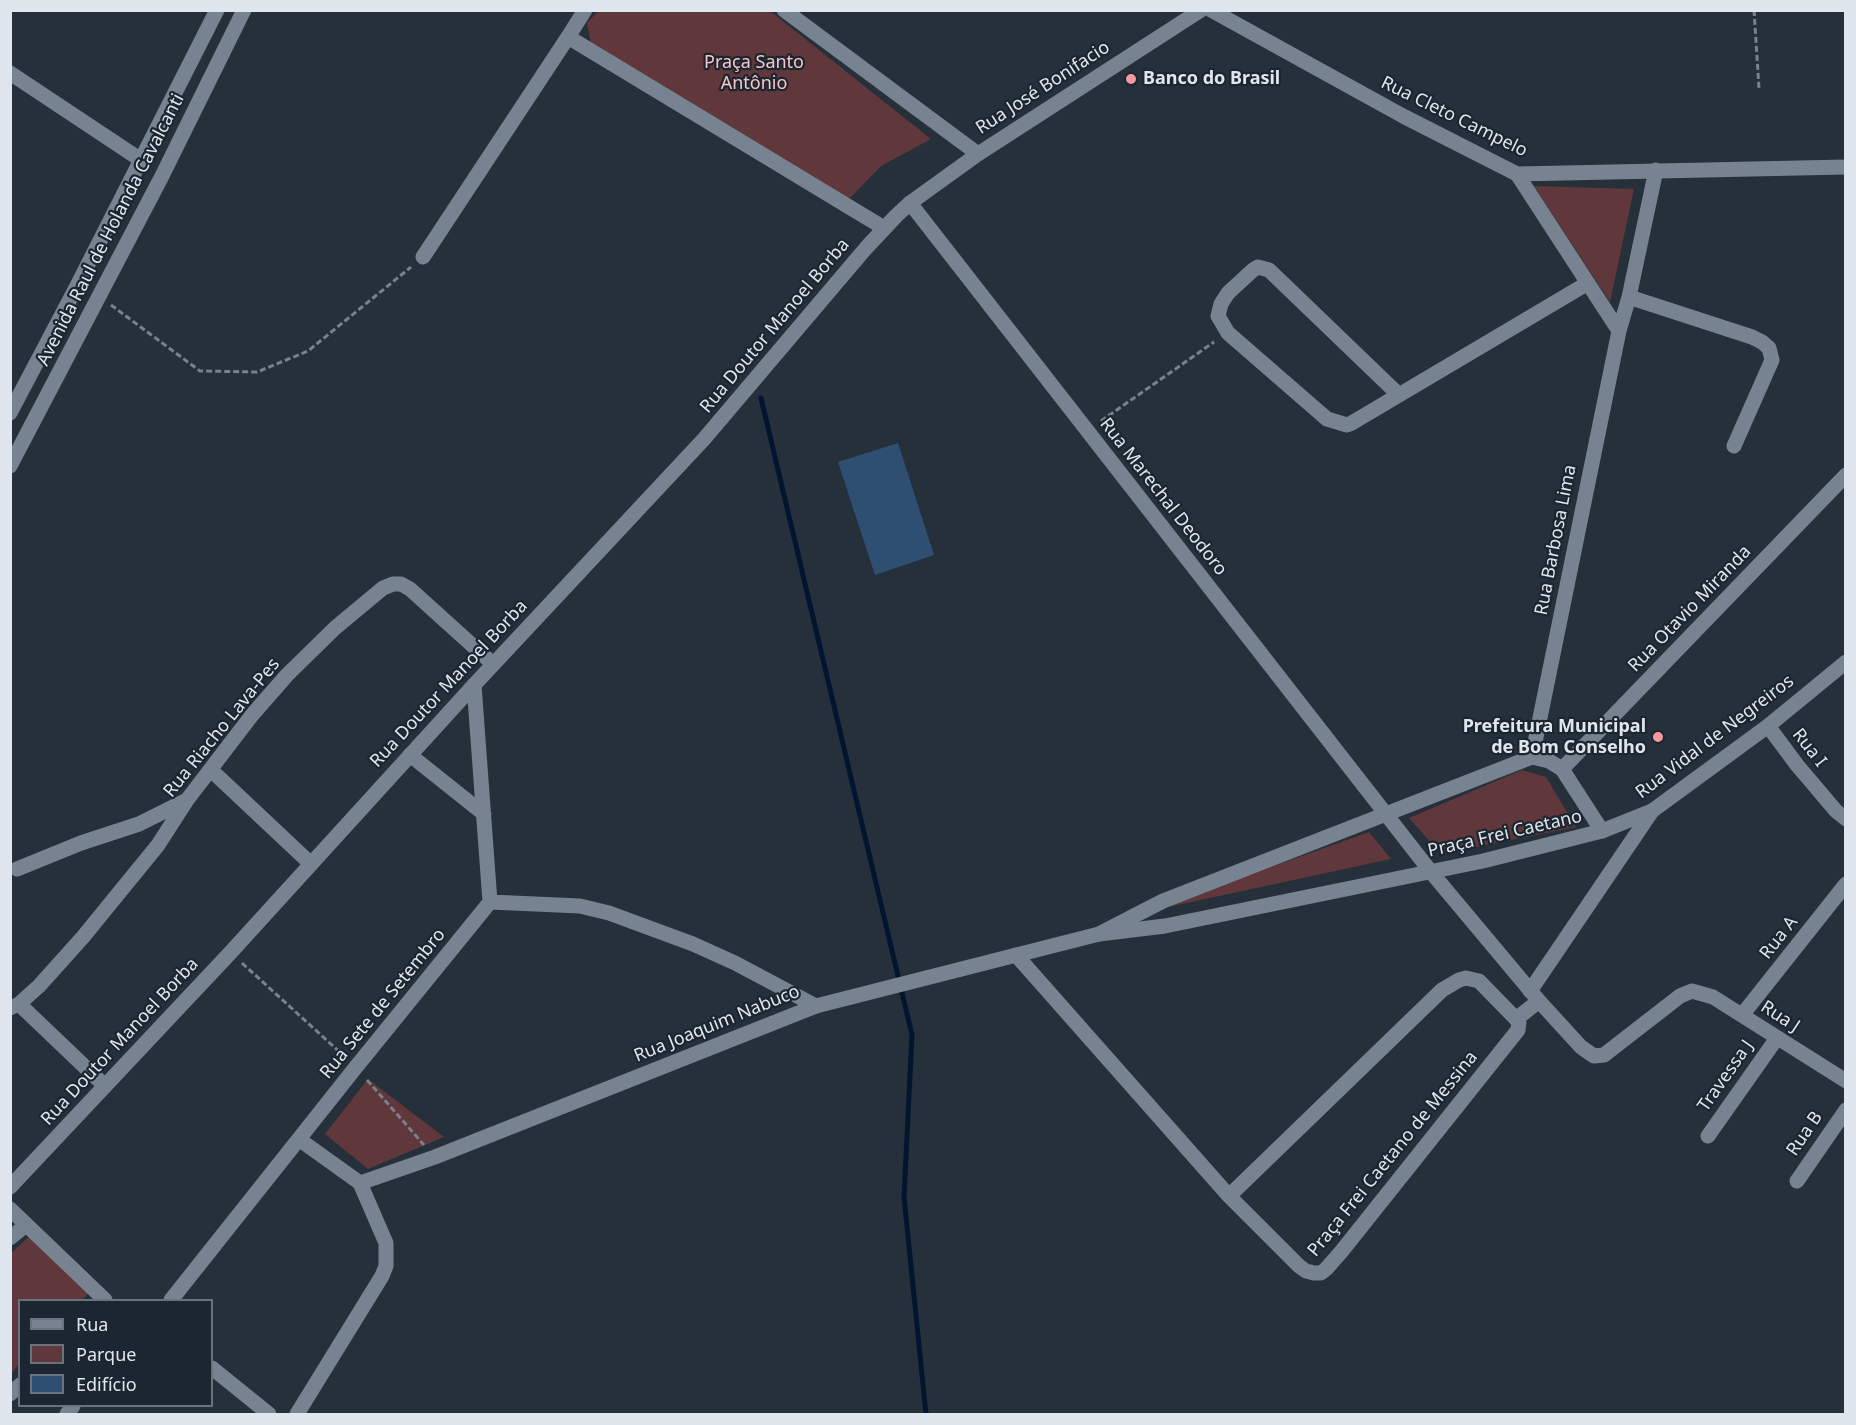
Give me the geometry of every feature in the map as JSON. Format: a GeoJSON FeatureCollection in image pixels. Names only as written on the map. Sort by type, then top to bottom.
{"type":"FeatureCollection","features":[{"type":"Feature","properties":{"kind":"street","name":"Avenida Raul de Holanda Cavalcanti"},"geometry":{"type":"LineString","coordinates":[[10,413],[217,10]]}},
{"type":"Feature","properties":{"kind":"street","name":"Avenida Raul de Holanda Cavalcanti"},"geometry":{"type":"LineString","coordinates":[[10,466],[100,297],[244,10]]}},
{"type":"Feature","properties":{"kind":"street"},"geometry":{"type":"LineString","coordinates":[[423,257],[585,10]]}},
{"type":"Feature","properties":{"kind":"street"},"geometry":{"type":"LineString","coordinates":[[784,10],[978,154]]}},
{"type":"Feature","properties":{"kind":"street","name":"Rua José Bonifacio"},"geometry":{"type":"LineString","coordinates":[[910,204],[978,154],[1201,10]]}},
{"type":"Feature","properties":{"kind":"street","name":"Rua Cleto Campelo"},"geometry":{"type":"LineString","coordinates":[[1211,10],[1403,116],[1517,174],[1845,167]]}},
{"type":"Feature","properties":{"kind":"street"},"geometry":{"type":"LineString","coordinates":[[568,37],[884,228]]}},
{"type":"Feature","properties":{"kind":"street"},"geometry":{"type":"LineString","coordinates":[[10,73],[141,160]]}},
{"type":"Feature","properties":{"kind":"street","name":"Rua Barbosa Lima"},"geometry":{"type":"LineString","coordinates":[[1532,757],[1619,330],[1629,297],[1656,170]]}},
{"type":"Feature","properties":{"kind":"street"},"geometry":{"type":"LineString","coordinates":[[1517,174],[1619,330]]}},
{"type":"Feature","properties":{"kind":"street","name":"Rua Doutor Manoel Borba"},"geometry":{"type":"LineString","coordinates":[[10,1187],[231,952],[493,664],[704,439],[884,228],[910,204]]}},
{"type":"Feature","properties":{"kind":"street","name":"Rua Marechal Deodoro"},"geometry":{"type":"LineString","coordinates":[[910,204],[1387,814]]}},
{"type":"Feature","properties":{"kind":"street"},"geometry":{"type":"LineString","coordinates":[[1399,395],[1273,272],[1264,267],[1253,270],[1228,293],[1221,304],[1218,316],[1228,333],[1327,419],[1343,425],[1350,424],[1399,395],[1588,283]]}},
{"type":"Feature","properties":{"kind":"street"},"geometry":{"type":"LineString","coordinates":[[78,284],[100,297]]}},
{"type":"Feature","properties":{"kind":"street"},"geometry":{"type":"LineString","coordinates":[[1629,297],[1752,337],[1769,348],[1772,360],[1734,446]]}},
{"type":"Feature","properties":{"kind":"street","name":"Rua Otavio Miranda"},"geometry":{"type":"LineString","coordinates":[[1562,769],[1845,475]]}},
{"type":"Feature","properties":{"kind":"street","name":"Rua Riacho Lava-Pes"},"geometry":{"type":"LineString","coordinates":[[15,1006],[39,986],[83,937],[158,845],[188,800],[252,715],[287,675],[335,628],[383,588],[401,584],[410,589],[493,664]]}},
{"type":"Feature","properties":{"kind":"street","name":"Rua Vidal de Negreiros"},"geometry":{"type":"LineString","coordinates":[[1602,831],[1652,811],[1768,726],[1845,662]]}},
{"type":"Feature","properties":{"kind":"street"},"geometry":{"type":"LineString","coordinates":[[474,685],[490,902],[580,906],[609,913],[693,944],[735,963],[816,1006]]}},
{"type":"Feature","properties":{"kind":"street","name":"Rua I"},"geometry":{"type":"LineString","coordinates":[[1768,726],[1797,765],[1845,819]]}},
{"type":"Feature","properties":{"kind":"street"},"geometry":{"type":"LineString","coordinates":[[410,755],[484,814]]}},
{"type":"Feature","properties":{"kind":"street"},"geometry":{"type":"LineString","coordinates":[[1099,934],[1163,901],[1532,757],[1548,761],[1562,769]]}},
{"type":"Feature","properties":{"kind":"street","name":"Praça Frei Caetano"},"geometry":{"type":"LineString","coordinates":[[1099,934],[1166,926],[1431,872],[1602,831],[1562,769]]}},
{"type":"Feature","properties":{"kind":"street"},"geometry":{"type":"LineString","coordinates":[[211,770],[311,864]]}},
{"type":"Feature","properties":{"kind":"street"},"geometry":{"type":"LineString","coordinates":[[17,869],[81,843],[140,824],[188,800]]}},
{"type":"Feature","properties":{"kind":"street"},"geometry":{"type":"LineString","coordinates":[[1229,1196],[1442,990],[1466,978],[1479,981],[1516,1018],[1535,996],[1652,811]]}},
{"type":"Feature","properties":{"kind":"street"},"geometry":{"type":"LineString","coordinates":[[1387,814],[1431,872],[1535,996]]}},
{"type":"Feature","properties":{"kind":"street","name":"Rua A"},"geometry":{"type":"LineString","coordinates":[[1742,1015],[1845,884]]}},
{"type":"Feature","properties":{"kind":"street","name":"Rua Sete de Setembro"},"geometry":{"type":"LineString","coordinates":[[172,1299],[490,902]]}},
{"type":"Feature","properties":{"kind":"street","name":"Rua Joaquim Nabuco"},"geometry":{"type":"LineString","coordinates":[[360,1183],[435,1157],[816,1006],[1099,934]]}},
{"type":"Feature","properties":{"kind":"street","name":"Praça Frei Caetano de Messina"},"geometry":{"type":"LineString","coordinates":[[1016,955],[1229,1196],[1299,1266],[1306,1271],[1321,1273],[1341,1252],[1518,1030],[1520,1024],[1516,1018]]}},
{"type":"Feature","properties":{"kind":"street","name":"Rua J"},"geometry":{"type":"LineString","coordinates":[[1535,996],[1581,1047],[1594,1056],[1604,1055],[1680,996],[1692,992],[1713,997],[1845,1081]]}},
{"type":"Feature","properties":{"kind":"street"},"geometry":{"type":"LineString","coordinates":[[15,1006],[105,1086]]}},
{"type":"Feature","properties":{"kind":"street","name":"Travessa J"},"geometry":{"type":"LineString","coordinates":[[1708,1136],[1777,1038]]}},
{"type":"Feature","properties":{"kind":"street","name":"Rua B"},"geometry":{"type":"LineString","coordinates":[[1797,1181],[1845,1110]]}},
{"type":"Feature","properties":{"kind":"street"},"geometry":{"type":"LineString","coordinates":[[297,1414],[386,1266],[386,1244],[360,1183],[300,1140]]}},
{"type":"Feature","properties":{"kind":"street"},"geometry":{"type":"LineString","coordinates":[[10,1209],[104,1299]]}},
{"type":"Feature","properties":{"kind":"street"},"geometry":{"type":"LineString","coordinates":[[10,1238],[26,1225]]}},
{"type":"Feature","properties":{"kind":"street"},"geometry":{"type":"LineString","coordinates":[[213,1369],[269,1414]]}},
{"type":"Feature","properties":{"kind":"path"},"geometry":{"type":"LineString","coordinates":[[1754,10],[1760,88]]}},
{"type":"Feature","properties":{"kind":"path"},"geometry":{"type":"LineString","coordinates":[[100,297],[200,371],[257,372],[308,351],[423,257]]}},
{"type":"Feature","properties":{"kind":"path"},"geometry":{"type":"LineString","coordinates":[[1087,431],[1228,333]]}},
{"type":"Feature","properties":{"kind":"path"},"geometry":{"type":"LineString","coordinates":[[231,952],[356,1067],[435,1157]]}},
{"type":"Feature","properties":{"kind":"green space","name":"Praça Santo Antônio"},"geometry":{"type":"Polygon","coordinates":[[[598,11],[770,11],[931,139],[881,166],[849,199],[591,44],[587,23],[598,11]]]}},
{"type":"Feature","properties":{"kind":"green space"},"geometry":{"type":"Polygon","coordinates":[[[1534,186],[1634,189],[1610,302],[1534,186]]]}},
{"type":"Feature","properties":{"kind":"green space"},"geometry":{"type":"Polygon","coordinates":[[[1522,770],[1546,777],[1576,827],[1441,854],[1409,818],[1522,770]]]}},
{"type":"Feature","properties":{"kind":"green space"},"geometry":{"type":"Polygon","coordinates":[[[1369,832],[1391,859],[1145,912],[1369,832]]]}},
{"type":"Feature","properties":{"kind":"green space"},"geometry":{"type":"Polygon","coordinates":[[[368,1079],[444,1137],[368,1169],[325,1134],[368,1079]]]}},
{"type":"Feature","properties":{"kind":"green space"},"geometry":{"type":"Polygon","coordinates":[[[32,1234],[90,1292],[83,1299],[18,1299],[18,1365],[11,1374],[11,1253],[32,1234]]]}},
{"type":"Feature","properties":{"kind":"building"},"geometry":{"type":"Polygon","coordinates":[[[898,443],[934,555],[875,575],[838,462],[898,443]]]}},
{"type":"Feature","properties":{"kind":"waterway"},"geometry":{"type":"LineString","coordinates":[[761,398],[912,1035],[904,1197],[926,1414]]}},
{"type":"Feature","properties":{"kind":"place","name":"Banco do Brasil"},"geometry":{"type":"Point","coordinates":[1131,79]}},
{"type":"Feature","properties":{"kind":"place","name":"Prefeitura Municipal de Bom Conselho"},"geometry":{"type":"Point","coordinates":[1658,737]}}]}
